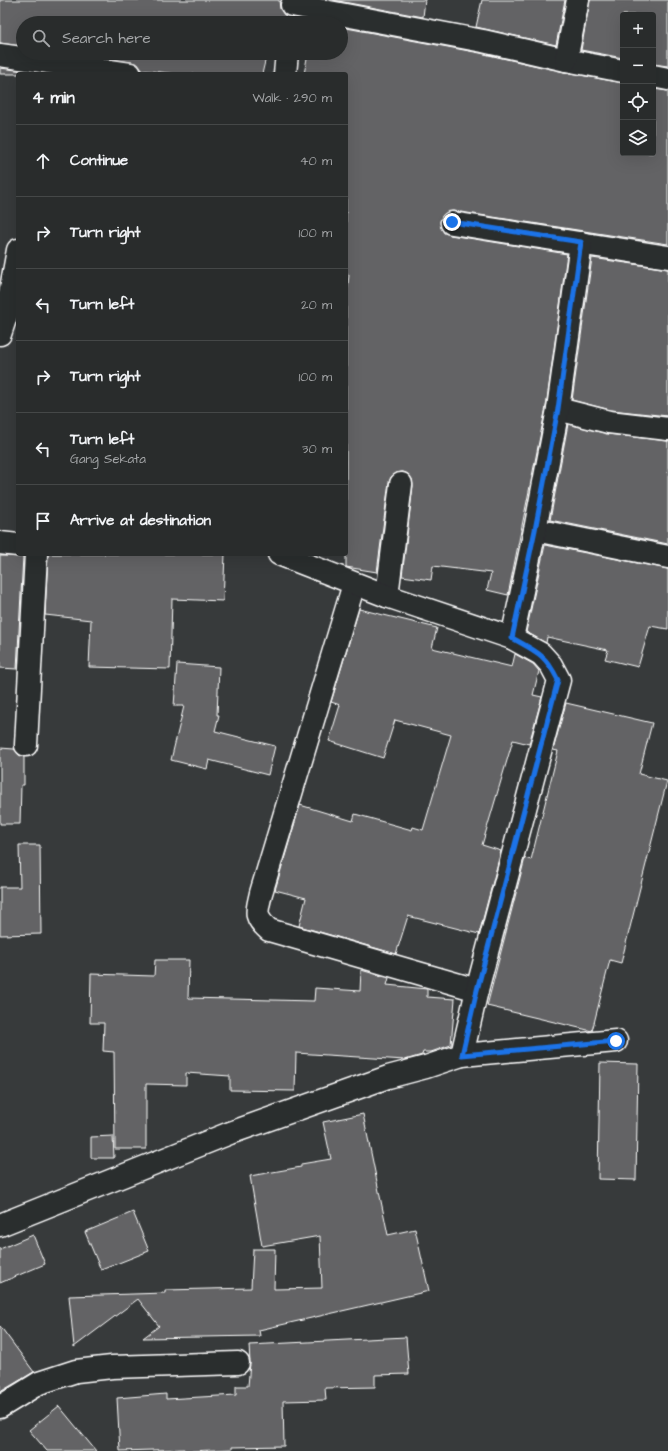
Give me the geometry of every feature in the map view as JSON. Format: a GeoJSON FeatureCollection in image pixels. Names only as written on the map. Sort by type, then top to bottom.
{"type":"FeatureCollection","features":[{"type":"Feature","properties":{"kind":"street"},"geometry":{"type":"LineString","coordinates":[[566,60],[578,0]]}},
{"type":"Feature","properties":{"kind":"street"},"geometry":{"type":"LineString","coordinates":[[292,9],[334,16]]}},
{"type":"Feature","properties":{"kind":"street"},"geometry":{"type":"LineString","coordinates":[[348,18],[483,41],[566,60],[620,69]]}},
{"type":"Feature","properties":{"kind":"street"},"geometry":{"type":"LineString","coordinates":[[0,55],[16,60]]}},
{"type":"Feature","properties":{"kind":"street"},"geometry":{"type":"LineString","coordinates":[[17,60],[40,67],[104,72]]}},
{"type":"Feature","properties":{"kind":"street"},"geometry":{"type":"LineString","coordinates":[[285,72],[286,60]]}},
{"type":"Feature","properties":{"kind":"street"},"geometry":{"type":"LineString","coordinates":[[656,77],[668,79]]}},
{"type":"Feature","properties":{"kind":"street"},"geometry":{"type":"LineString","coordinates":[[452,222],[668,257]]}},
{"type":"Feature","properties":{"kind":"street"},"geometry":{"type":"LineString","coordinates":[[512,638],[535,530],[558,409],[581,242]]}},
{"type":"Feature","properties":{"kind":"street"},"geometry":{"type":"LineString","coordinates":[[2,322],[16,263]]}},
{"type":"Feature","properties":{"kind":"street"},"geometry":{"type":"LineString","coordinates":[[558,409],[609,422],[668,428]]}},
{"type":"Feature","properties":{"kind":"street"},"geometry":{"type":"LineString","coordinates":[[387,596],[401,484]]}},
{"type":"Feature","properties":{"kind":"street"},"geometry":{"type":"LineString","coordinates":[[535,530],[668,558]]}},
{"type":"Feature","properties":{"kind":"street"},"geometry":{"type":"LineString","coordinates":[[0,543],[16,545]]}},
{"type":"Feature","properties":{"kind":"street"},"geometry":{"type":"LineString","coordinates":[[26,745],[36,556]]}},
{"type":"Feature","properties":{"kind":"street"},"geometry":{"type":"LineString","coordinates":[[284,556],[387,596],[512,638],[541,654],[551,665],[558,680],[477,990],[462,1055]]}},
{"type":"Feature","properties":{"kind":"street"},"geometry":{"type":"LineString","coordinates":[[354,584],[261,893],[257,913],[258,920],[269,930],[477,990]]}},
{"type":"Feature","properties":{"kind":"street"},"geometry":{"type":"LineString","coordinates":[[0,1225],[230,1133],[388,1077],[462,1055],[616,1041]]}},
{"type":"Feature","properties":{"kind":"street"},"geometry":{"type":"LineString","coordinates":[[0,1407],[39,1383],[76,1370],[112,1367],[238,1363]]}},
{"type":"Feature","properties":{"kind":"building"},"geometry":{"type":"Polygon","coordinates":[[[0,0],[279,0],[280,9],[284,15],[288,16],[16,16],[16,45],[0,43],[0,0]]]}},
{"type":"Feature","properties":{"kind":"building"},"geometry":{"type":"Polygon","coordinates":[[[333,0],[425,0],[423,17],[333,0]]]}},
{"type":"Feature","properties":{"kind":"building"},"geometry":{"type":"Polygon","coordinates":[[[482,0],[565,0],[556,45],[476,27],[482,0]]]}},
{"type":"Feature","properties":{"kind":"building"},"geometry":{"type":"Polygon","coordinates":[[[590,0],[668,0],[668,66],[656,64],[656,12],[620,12],[620,57],[581,50],[590,0]]]}},
{"type":"Feature","properties":{"kind":"building"},"geometry":{"type":"Polygon","coordinates":[[[348,28],[480,53],[564,72],[620,82],[620,156],[656,156],[656,89],[668,91],[668,244],[454,211],[447,212],[443,215],[440,221],[441,228],[444,233],[450,235],[567,254],[546,407],[508,595],[487,590],[491,573],[433,566],[431,580],[402,576],[413,486],[412,479],[408,474],[403,472],[396,473],[391,477],[389,482],[377,572],[346,567],[346,556],[348,556],[348,72],[304,72],[307,60],[348,60],[348,28]]]}},
{"type":"Feature","properties":{"kind":"building"},"geometry":{"type":"Polygon","coordinates":[[[119,60],[265,60],[262,72],[160,72],[142,70],[138,64],[119,60]]]}},
{"type":"Feature","properties":{"kind":"building"},"geometry":{"type":"Polygon","coordinates":[[[0,68],[24,71],[16,72],[16,74],[0,74],[0,68]]]}},
{"type":"Feature","properties":{"kind":"building"},"geometry":{"type":"Polygon","coordinates":[[[592,258],[668,269],[668,416],[611,410],[572,400],[592,258]]]}},
{"type":"Feature","properties":{"kind":"building"},"geometry":{"type":"Polygon","coordinates":[[[568,424],[607,434],[668,441],[668,544],[550,520],[568,424]]]}},
{"type":"Feature","properties":{"kind":"building"},"geometry":{"type":"Polygon","coordinates":[[[545,545],[668,569],[668,629],[650,626],[638,667],[605,659],[608,650],[547,637],[546,643],[526,632],[545,545]]]}},
{"type":"Feature","properties":{"kind":"building"},"geometry":{"type":"Polygon","coordinates":[[[0,556],[23,556],[17,669],[0,668],[0,556]]]}},
{"type":"Feature","properties":{"kind":"building"},"geometry":{"type":"Polygon","coordinates":[[[48,556],[225,556],[223,601],[172,599],[170,669],[89,667],[91,620],[45,615],[48,556]]]}},
{"type":"Feature","properties":{"kind":"building"},"geometry":{"type":"Polygon","coordinates":[[[359,609],[437,628],[432,648],[512,667],[515,654],[533,664],[539,671],[533,695],[542,697],[529,744],[513,740],[482,845],[501,851],[479,934],[408,916],[396,954],[299,926],[306,898],[275,890],[300,805],[353,821],[355,814],[412,830],[413,827],[423,830],[451,735],[395,720],[383,758],[329,741],[340,705],[331,702],[359,609]]]}},
{"type":"Feature","properties":{"kind":"building"},"geometry":{"type":"Polygon","coordinates":[[[177,664],[219,667],[217,715],[219,715],[215,731],[275,746],[268,775],[209,760],[207,769],[171,760],[184,706],[174,706],[177,664]]]}},
{"type":"Feature","properties":{"kind":"building"},"geometry":{"type":"Polygon","coordinates":[[[566,703],[652,723],[639,774],[667,781],[621,963],[610,960],[592,1031],[487,1006],[525,858],[531,860],[558,751],[553,750],[566,703]]]}},
{"type":"Feature","properties":{"kind":"building"},"geometry":{"type":"Polygon","coordinates":[[[0,748],[14,749],[19,755],[24,757],[24,785],[21,785],[20,824],[0,824],[0,748]]]}},
{"type":"Feature","properties":{"kind":"building"},"geometry":{"type":"Polygon","coordinates":[[[19,845],[40,845],[41,934],[0,935],[0,887],[20,887],[19,845]]]}},
{"type":"Feature","properties":{"kind":"building"},"geometry":{"type":"Polygon","coordinates":[[[155,960],[189,960],[188,998],[314,1001],[315,988],[360,991],[361,970],[389,978],[387,985],[427,989],[427,997],[455,999],[451,1045],[431,1052],[423,1052],[422,1055],[405,1060],[296,1053],[295,1091],[230,1090],[230,1076],[186,1073],[186,1085],[146,1084],[146,1149],[115,1149],[114,1052],[103,1051],[104,1023],[90,1023],[91,974],[154,976],[155,960]]]}},
{"type":"Feature","properties":{"kind":"building"},"geometry":{"type":"Polygon","coordinates":[[[600,1063],[638,1064],[636,1180],[598,1179],[600,1063]]]}},
{"type":"Feature","properties":{"kind":"building"},"geometry":{"type":"Polygon","coordinates":[[[363,1114],[388,1235],[415,1229],[429,1291],[259,1330],[260,1336],[143,1338],[159,1326],[138,1299],[74,1347],[69,1296],[165,1293],[165,1290],[251,1288],[253,1249],[275,1249],[274,1289],[322,1288],[320,1236],[262,1246],[250,1176],[301,1167],[301,1164],[331,1159],[323,1122],[363,1114]]]}},
{"type":"Feature","properties":{"kind":"building"},"geometry":{"type":"Polygon","coordinates":[[[113,1136],[114,1158],[91,1158],[91,1137],[113,1136]]]}},
{"type":"Feature","properties":{"kind":"building"},"geometry":{"type":"Polygon","coordinates":[[[133,1212],[149,1251],[101,1270],[85,1232],[133,1212]]]}},
{"type":"Feature","properties":{"kind":"building"},"geometry":{"type":"Polygon","coordinates":[[[33,1235],[45,1264],[0,1283],[0,1249],[33,1235]]]}},
{"type":"Feature","properties":{"kind":"building"},"geometry":{"type":"Polygon","coordinates":[[[0,1326],[34,1372],[0,1392],[0,1326]]]}},
{"type":"Feature","properties":{"kind":"building"},"geometry":{"type":"Polygon","coordinates":[[[406,1337],[409,1374],[375,1375],[375,1387],[325,1388],[326,1400],[283,1401],[284,1446],[232,1447],[232,1449],[193,1451],[184,1451],[184,1449],[120,1451],[117,1398],[166,1394],[166,1399],[236,1395],[236,1386],[248,1386],[250,1363],[249,1345],[406,1337]]]}},
{"type":"Feature","properties":{"kind":"building"},"geometry":{"type":"Polygon","coordinates":[[[59,1406],[96,1451],[47,1451],[29,1430],[59,1406]]]}},
{"type":"Feature","properties":{"kind":"route"},"geometry":{"type":"LineString","coordinates":[[452,222],[581,242],[558,409],[535,530],[512,638],[541,654],[551,665],[558,680],[477,990],[462,1055],[616,1041]]}}]}
